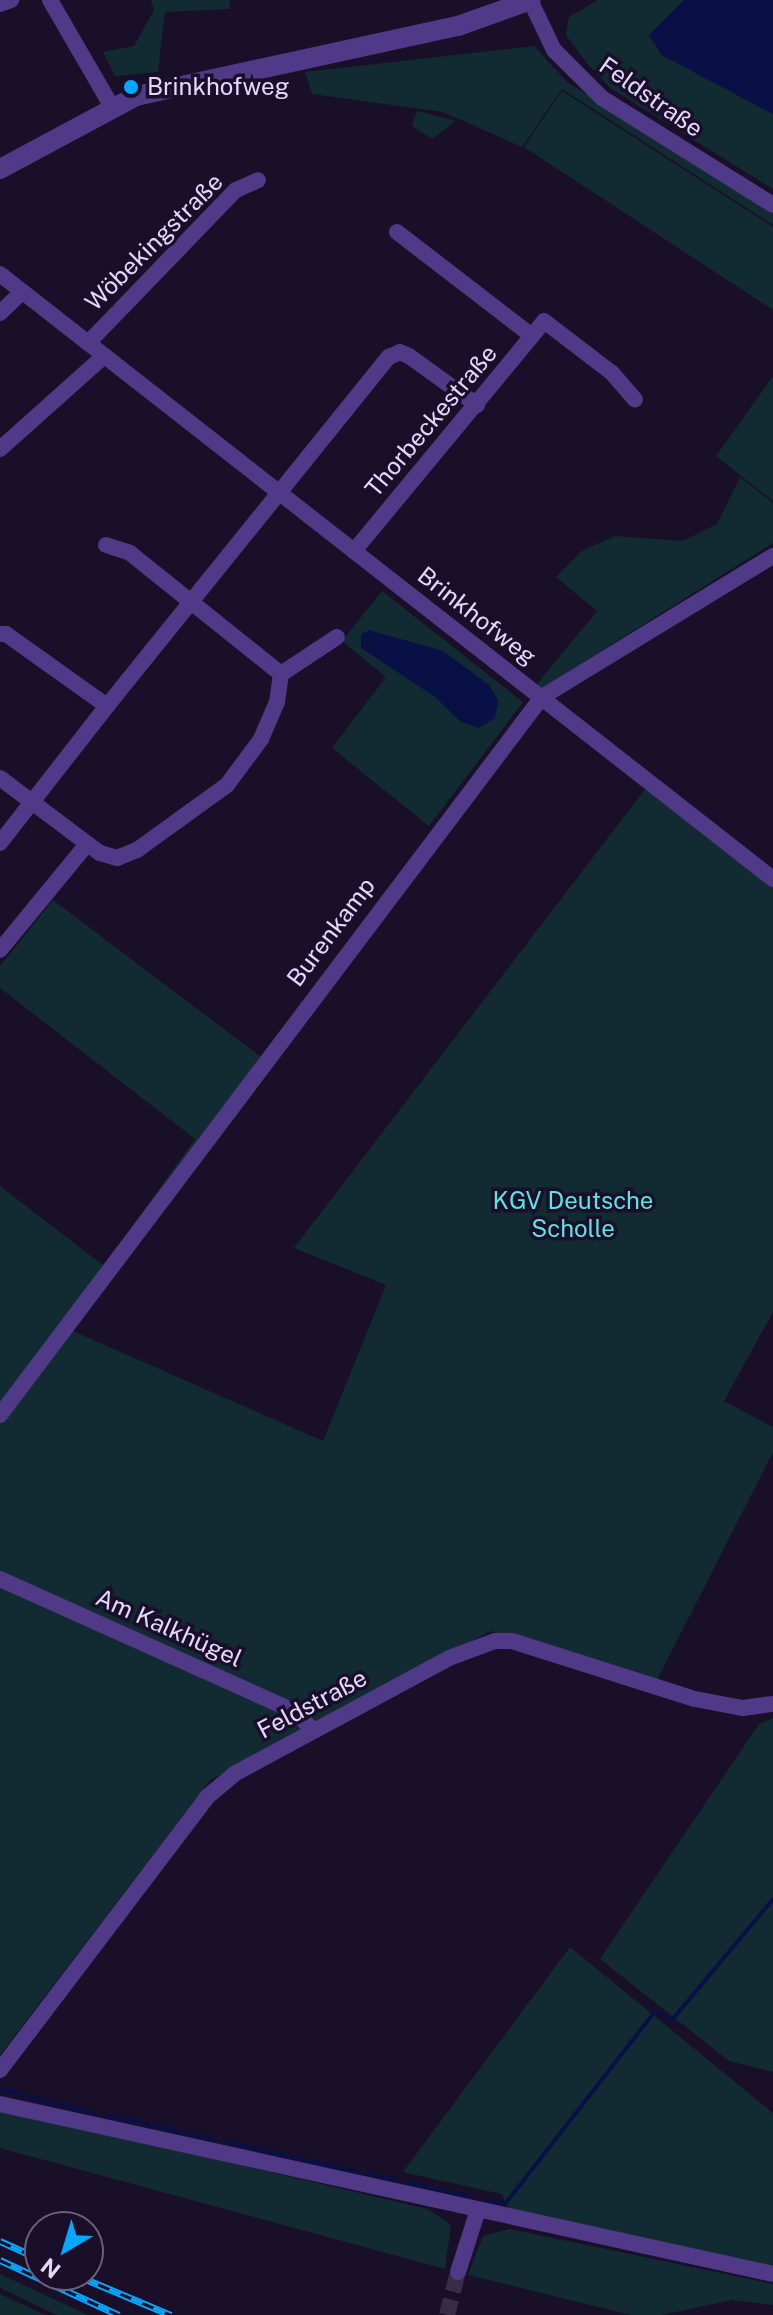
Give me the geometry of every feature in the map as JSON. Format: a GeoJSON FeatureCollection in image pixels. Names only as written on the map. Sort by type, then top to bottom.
{"type":"FeatureCollection","features":[{"type":"Feature","properties":{"kind":"street"},"geometry":{"type":"LineString","coordinates":[[0,4],[11,0]]}},
{"type":"Feature","properties":{"kind":"street"},"geometry":{"type":"LineString","coordinates":[[50,0],[112,107]]}},
{"type":"Feature","properties":{"kind":"street"},"geometry":{"type":"LineString","coordinates":[[0,169],[112,107],[159,90],[458,26],[530,0]]}},
{"type":"Feature","properties":{"kind":"street","name":"Feldstraße"},"geometry":{"type":"LineString","coordinates":[[530,0],[554,50],[602,98],[773,205]]}},
{"type":"Feature","properties":{"kind":"street","name":"Wöbekingstraße"},"geometry":{"type":"LineString","coordinates":[[88,343],[236,190],[258,180]]}},
{"type":"Feature","properties":{"kind":"street"},"geometry":{"type":"LineString","coordinates":[[397,232],[532,336]]}},
{"type":"Feature","properties":{"kind":"street","name":"Brinkhofweg"},"geometry":{"type":"LineString","coordinates":[[0,274],[773,879]]}},
{"type":"Feature","properties":{"kind":"street"},"geometry":{"type":"LineString","coordinates":[[0,313],[22,292]]}},
{"type":"Feature","properties":{"kind":"street","name":"Thorbeckestraße"},"geometry":{"type":"LineString","coordinates":[[354,551],[544,321],[612,373],[635,399]]}},
{"type":"Feature","properties":{"kind":"street"},"geometry":{"type":"LineString","coordinates":[[0,843],[279,491],[309,462],[389,357],[400,352],[477,405]]}},
{"type":"Feature","properties":{"kind":"street"},"geometry":{"type":"LineString","coordinates":[[0,449],[104,356]]}},
{"type":"Feature","properties":{"kind":"street"},"geometry":{"type":"LineString","coordinates":[[106,545],[130,553],[281,674]]}},
{"type":"Feature","properties":{"kind":"street","name":"Burenkamp"},"geometry":{"type":"LineString","coordinates":[[0,1415],[542,697],[773,556]]}},
{"type":"Feature","properties":{"kind":"street"},"geometry":{"type":"LineString","coordinates":[[0,634],[6,634],[107,706]]}},
{"type":"Feature","properties":{"kind":"street"},"geometry":{"type":"LineString","coordinates":[[0,778],[87,844],[117,858],[184,821],[220,792],[261,739],[277,702],[281,674],[337,637]]}},
{"type":"Feature","properties":{"kind":"street"},"geometry":{"type":"LineString","coordinates":[[0,950],[87,844]]}},
{"type":"Feature","properties":{"kind":"street","name":"Am Kalkhügel"},"geometry":{"type":"LineString","coordinates":[[0,1579],[298,1713],[312,1730]]}},
{"type":"Feature","properties":{"kind":"street","name":"Feldstraße"},"geometry":{"type":"LineString","coordinates":[[0,2070],[207,1797],[234,1774],[449,1658],[495,1641],[512,1641],[695,1699],[743,1708],[773,1704]]}},
{"type":"Feature","properties":{"kind":"street"},"geometry":{"type":"LineString","coordinates":[[0,2104],[773,2274]]}},
{"type":"Feature","properties":{"kind":"street"},"geometry":{"type":"LineString","coordinates":[[458,2272],[478,2210]]}},
{"type":"Feature","properties":{"kind":"green space"},"geometry":{"type":"Polygon","coordinates":[[[151,0],[229,0],[230,9],[165,12],[158,72],[115,76],[103,52],[134,46],[154,10],[151,0]]]}},
{"type":"Feature","properties":{"kind":"green space"},"geometry":{"type":"Polygon","coordinates":[[[598,0],[684,0],[649,35],[662,55],[773,114],[773,189],[610,88],[566,35],[569,17],[598,0]]]}},
{"type":"Feature","properties":{"kind":"green space"},"geometry":{"type":"Polygon","coordinates":[[[534,46],[567,82],[773,212],[773,225],[562,89],[522,147],[443,112],[312,94],[305,72],[534,46]]]}},
{"type":"Feature","properties":{"kind":"green space"},"geometry":{"type":"Polygon","coordinates":[[[562,91],[773,227],[773,310],[524,147],[562,91]]]}},
{"type":"Feature","properties":{"kind":"green space"},"geometry":{"type":"Polygon","coordinates":[[[417,111],[456,121],[432,139],[412,126],[417,111]]]}},
{"type":"Feature","properties":{"kind":"green space"},"geometry":{"type":"Polygon","coordinates":[[[773,376],[773,501],[716,456],[773,376]]]}},
{"type":"Feature","properties":{"kind":"green space"},"geometry":{"type":"Polygon","coordinates":[[[740,477],[773,503],[773,543],[542,688],[537,684],[597,611],[556,577],[582,551],[615,536],[683,541],[717,524],[740,477]]]}},
{"type":"Feature","properties":{"kind":"green space"},"geometry":{"type":"Polygon","coordinates":[[[382,591],[523,702],[429,826],[332,748],[386,677],[342,641],[382,591]]]}},
{"type":"Feature","properties":{"kind":"green space","name":"KGV Deutsche Scholle"},"geometry":{"type":"Polygon","coordinates":[[[646,788],[773,888],[773,1312],[724,1401],[773,1427],[773,1452],[657,1680],[490,1631],[293,1741],[210,1780],[0,2055],[0,1186],[104,1266],[195,1139],[0,988],[0,966],[53,900],[265,1060],[66,1328],[323,1441],[386,1285],[294,1248],[646,788]]]}},
{"type":"Feature","properties":{"kind":"green space"},"geometry":{"type":"Polygon","coordinates":[[[773,1718],[773,2072],[729,2061],[600,1959],[759,1724],[773,1718]]]}},
{"type":"Feature","properties":{"kind":"green space"},"geometry":{"type":"Polygon","coordinates":[[[570,1947],[773,2113],[773,2269],[509,2211],[502,2194],[403,2172],[570,1947]]]}},
{"type":"Feature","properties":{"kind":"green space"},"geometry":{"type":"Polygon","coordinates":[[[0,2109],[428,2209],[451,2225],[445,2269],[0,2148],[0,2109]]]}},
{"type":"Feature","properties":{"kind":"green space"},"geometry":{"type":"Polygon","coordinates":[[[510,2229],[773,2284],[773,2305],[732,2300],[661,2315],[631,2315],[468,2275],[483,2236],[510,2229]]]}},
{"type":"Feature","properties":{"kind":"green space"},"geometry":{"type":"Polygon","coordinates":[[[0,2274],[24,2285],[24,2291],[36,2291],[88,2315],[57,2315],[0,2288],[0,2274]]]}},
{"type":"Feature","properties":{"kind":"green space"},"geometry":{"type":"Polygon","coordinates":[[[0,2294],[45,2315],[0,2315],[0,2294]]]}},
{"type":"Feature","properties":{"kind":"shaded area"},"geometry":{"type":"Polygon","coordinates":[[[684,0],[773,0],[773,114],[662,55],[649,35],[684,0]]]}},
{"type":"Feature","properties":{"kind":"shaded area"},"geometry":{"type":"Polygon","coordinates":[[[369,630],[443,651],[489,685],[498,700],[495,718],[479,728],[461,722],[435,697],[361,648],[361,635],[369,630]]]}},
{"type":"Feature","properties":{"kind":"waterway"},"geometry":{"type":"LineString","coordinates":[[485,2200],[505,2204],[655,2011],[672,2020],[773,1899]]}},
{"type":"Feature","properties":{"kind":"waterway"},"geometry":{"type":"LineString","coordinates":[[2,2090],[94,2113]]}},
{"type":"Feature","properties":{"kind":"waterway"},"geometry":{"type":"LineString","coordinates":[[105,2115],[214,2139]]}},
{"type":"Feature","properties":{"kind":"waterway"},"geometry":{"type":"LineString","coordinates":[[226,2142],[357,2172]]}},
{"type":"Feature","properties":{"kind":"waterway"},"geometry":{"type":"LineString","coordinates":[[368,2174],[398,2180]]}},
{"type":"Feature","properties":{"kind":"waterway"},"geometry":{"type":"LineString","coordinates":[[409,2183],[469,2196]]}},
{"type":"Feature","properties":{"kind":"tunnel"},"geometry":{"type":"LineString","coordinates":[[447,2315],[458,2272]]}},
{"type":"Feature","properties":{"kind":"railway"},"geometry":{"type":"LineString","coordinates":[[0,2241],[24,2252]]}},
{"type":"Feature","properties":{"kind":"railway"},"geometry":{"type":"LineString","coordinates":[[0,2260],[119,2315]]}},
{"type":"Feature","properties":{"kind":"railway"},"geometry":{"type":"LineString","coordinates":[[104,2287],[171,2315]]}},
{"type":"Feature","properties":{"kind":"place","name":"Brinkhofweg"},"geometry":{"type":"Point","coordinates":[131,87]}}]}
